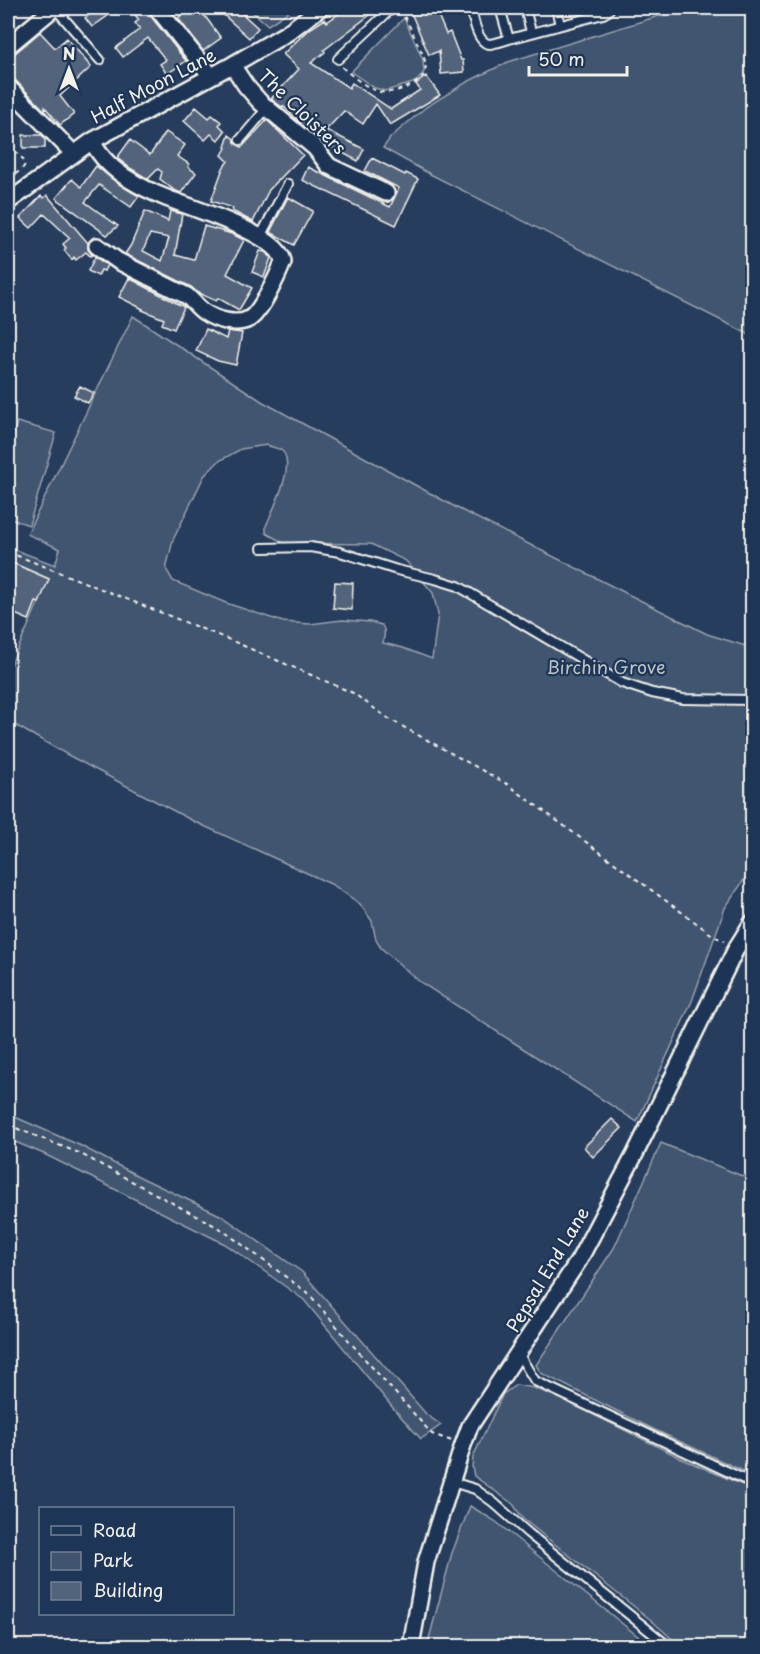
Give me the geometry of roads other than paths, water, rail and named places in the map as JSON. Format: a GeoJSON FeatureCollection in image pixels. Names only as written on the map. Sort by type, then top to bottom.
{"type":"FeatureCollection","features":[{"type":"Feature","properties":{"kind":"street"},"geometry":{"type":"LineString","coordinates":[[8,46],[55,8]]}},
{"type":"Feature","properties":{"kind":"street"},"geometry":{"type":"LineString","coordinates":[[157,8],[211,76]]}},
{"type":"Feature","properties":{"kind":"street","name":"Half Moon Lane"},"geometry":{"type":"LineString","coordinates":[[8,201],[92,141],[287,33],[320,8]]}},
{"type":"Feature","properties":{"kind":"street","name":"The Cloisters"},"geometry":{"type":"LineString","coordinates":[[232,65],[260,102],[315,148],[329,166],[386,193]]}},
{"type":"Feature","properties":{"kind":"street"},"geometry":{"type":"LineString","coordinates":[[8,87],[73,153]]}},
{"type":"Feature","properties":{"kind":"street"},"geometry":{"type":"LineString","coordinates":[[92,141],[97,152],[128,179],[164,197],[212,215],[260,237],[279,251],[283,262],[260,308],[249,319],[226,321],[202,311],[187,296],[118,261],[97,246]]}},
{"type":"Feature","properties":{"kind":"street","name":"Pepsal End Lane"},"geometry":{"type":"LineString","coordinates":[[411,1647],[426,1562],[470,1426],[579,1260],[635,1154],[737,947],[753,923]]}},
{"type":"Feature","properties":{"kind":"lane"},"geometry":{"type":"LineString","coordinates":[[55,8],[100,60]]}},
{"type":"Feature","properties":{"kind":"lane"},"geometry":{"type":"LineString","coordinates":[[338,59],[393,8]]}},
{"type":"Feature","properties":{"kind":"lane"},"geometry":{"type":"LineString","coordinates":[[471,8],[480,38],[484,43],[489,44],[603,14],[610,8]]}},
{"type":"Feature","properties":{"kind":"lane"},"geometry":{"type":"LineString","coordinates":[[500,8],[509,39]]}},
{"type":"Feature","properties":{"kind":"lane"},"geometry":{"type":"LineString","coordinates":[[525,8],[531,32]]}},
{"type":"Feature","properties":{"kind":"lane"},"geometry":{"type":"LineString","coordinates":[[556,8],[561,25]]}},
{"type":"Feature","properties":{"kind":"lane"},"geometry":{"type":"LineString","coordinates":[[240,140],[267,108]]}},
{"type":"Feature","properties":{"kind":"lane"},"geometry":{"type":"LineString","coordinates":[[260,237],[288,184]]}},
{"type":"Feature","properties":{"kind":"lane"},"geometry":{"type":"LineString","coordinates":[[262,548],[310,547],[340,552],[458,586],[622,683],[652,693],[683,699],[753,700]]}},
{"type":"Feature","properties":{"kind":"lane"},"geometry":{"type":"LineString","coordinates":[[518,1353],[536,1381],[753,1483]]}},
{"type":"Feature","properties":{"kind":"lane"},"geometry":{"type":"LineString","coordinates":[[452,1482],[475,1489],[494,1502],[528,1533],[668,1647]]}},
{"type":"Feature","properties":{"kind":"park label","name":"Birchin Grove"},"geometry":{"type":"Point","coordinates":[606,666]}}]}
